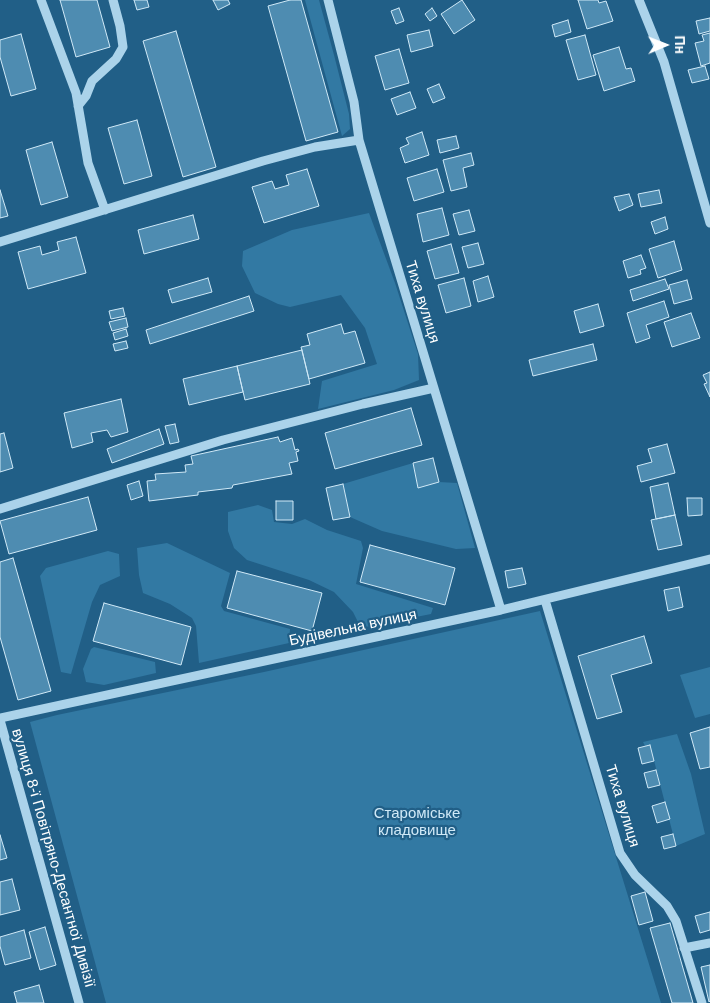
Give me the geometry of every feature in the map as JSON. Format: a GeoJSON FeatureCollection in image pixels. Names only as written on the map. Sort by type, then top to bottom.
{"type":"FeatureCollection","features":[{"type":"Feature","properties":{"kind":"street"},"geometry":{"type":"LineString","coordinates":[[41,0],[76,93],[88,163],[105,210]]}},
{"type":"Feature","properties":{"kind":"street"},"geometry":{"type":"LineString","coordinates":[[78,106],[86,96],[92,81],[116,59],[122,47],[120,26],[114,0]]}},
{"type":"Feature","properties":{"kind":"street","name":"Тиха вулиця"},"geometry":{"type":"LineString","coordinates":[[328,0],[354,102],[359,140],[502,610]]}},
{"type":"Feature","properties":{"kind":"street"},"geometry":{"type":"LineString","coordinates":[[639,0],[664,62],[710,223]]}},
{"type":"Feature","properties":{"kind":"street"},"geometry":{"type":"LineString","coordinates":[[0,242],[263,161],[315,147],[359,140]]}},
{"type":"Feature","properties":{"kind":"street"},"geometry":{"type":"LineString","coordinates":[[0,509],[223,440],[434,388]]}},
{"type":"Feature","properties":{"kind":"street","name":"Будівельна вулиця"},"geometry":{"type":"LineString","coordinates":[[0,719],[502,610],[710,560]]}},
{"type":"Feature","properties":{"kind":"street","name":"Тиха вулиця"},"geometry":{"type":"LineString","coordinates":[[545,600],[620,853],[635,874],[667,906],[676,922],[702,1003]]}},
{"type":"Feature","properties":{"kind":"street","name":"вулиця 8-ї Повітряно-Десантної Дивізії"},"geometry":{"type":"LineString","coordinates":[[0,719],[79,1003]]}},
{"type":"Feature","properties":{"kind":"street"},"geometry":{"type":"LineString","coordinates":[[684,948],[710,943]]}},
{"type":"Feature","properties":{"kind":"green space"},"geometry":{"type":"Polygon","coordinates":[[[305,0],[319,0],[334,55],[349,114],[350,129],[342,136],[305,0]]]}},
{"type":"Feature","properties":{"kind":"green space"},"geometry":{"type":"Polygon","coordinates":[[[369,213],[395,283],[418,354],[419,380],[394,390],[318,409],[322,381],[377,364],[365,328],[341,295],[290,307],[278,304],[255,293],[242,266],[243,251],[292,230],[369,213]]]}},
{"type":"Feature","properties":{"kind":"green space"},"geometry":{"type":"Polygon","coordinates":[[[413,463],[419,487],[439,482],[457,483],[475,548],[456,549],[382,531],[350,517],[343,484],[413,463]]]}},
{"type":"Feature","properties":{"kind":"green space"},"geometry":{"type":"Polygon","coordinates":[[[258,505],[272,510],[274,522],[292,524],[305,519],[327,530],[361,541],[363,548],[356,584],[433,608],[431,614],[361,628],[353,612],[334,592],[309,580],[247,560],[234,548],[228,531],[228,512],[258,505]]]}},
{"type":"Feature","properties":{"kind":"green space"},"geometry":{"type":"Polygon","coordinates":[[[167,543],[230,573],[221,606],[224,611],[290,629],[289,643],[199,663],[196,626],[192,618],[170,604],[143,593],[139,575],[137,548],[167,543]]]}},
{"type":"Feature","properties":{"kind":"green space"},"geometry":{"type":"Polygon","coordinates":[[[108,551],[119,554],[120,576],[100,585],[92,602],[71,674],[61,672],[40,576],[46,568],[108,551]]]}},
{"type":"Feature","properties":{"kind":"green space","name":"Староміське кладовище"},"geometry":{"type":"Polygon","coordinates":[[[540,611],[661,1003],[106,1003],[30,722],[540,611]]]}},
{"type":"Feature","properties":{"kind":"green space"},"geometry":{"type":"Polygon","coordinates":[[[94,647],[155,662],[156,673],[104,685],[86,682],[83,669],[91,649],[94,647]]]}},
{"type":"Feature","properties":{"kind":"green space"},"geometry":{"type":"Polygon","coordinates":[[[710,667],[710,714],[695,718],[680,675],[710,667]]]}},
{"type":"Feature","properties":{"kind":"green space"},"geometry":{"type":"Polygon","coordinates":[[[677,734],[691,774],[705,834],[676,846],[650,745],[645,746],[643,742],[677,734]]]}},
{"type":"Feature","properties":{"kind":"building"},"geometry":{"type":"Polygon","coordinates":[[[60,0],[97,0],[110,47],[76,57],[60,0]]]}},
{"type":"Feature","properties":{"kind":"building"},"geometry":{"type":"Polygon","coordinates":[[[134,0],[147,0],[149,7],[137,10],[134,0]]]}},
{"type":"Feature","properties":{"kind":"building"},"geometry":{"type":"Polygon","coordinates":[[[213,0],[228,0],[230,4],[218,10],[213,0]]]}},
{"type":"Feature","properties":{"kind":"building"},"geometry":{"type":"Polygon","coordinates":[[[290,0],[301,0],[338,132],[306,141],[268,6],[290,0]]]}},
{"type":"Feature","properties":{"kind":"building"},"geometry":{"type":"Polygon","coordinates":[[[462,0],[475,20],[454,34],[441,14],[462,0]]]}},
{"type":"Feature","properties":{"kind":"building"},"geometry":{"type":"Polygon","coordinates":[[[578,0],[598,0],[599,3],[606,1],[613,21],[587,29],[578,0]]]}},
{"type":"Feature","properties":{"kind":"building"},"geometry":{"type":"Polygon","coordinates":[[[399,8],[404,21],[396,24],[391,11],[399,8]]]}},
{"type":"Feature","properties":{"kind":"building"},"geometry":{"type":"Polygon","coordinates":[[[432,8],[437,16],[430,21],[425,14],[432,8]]]}},
{"type":"Feature","properties":{"kind":"building"},"geometry":{"type":"Polygon","coordinates":[[[710,18],[710,31],[699,34],[696,21],[710,18]]]}},
{"type":"Feature","properties":{"kind":"building"},"geometry":{"type":"Polygon","coordinates":[[[568,20],[571,32],[555,37],[552,25],[568,20]]]}},
{"type":"Feature","properties":{"kind":"building"},"geometry":{"type":"Polygon","coordinates":[[[429,30],[433,46],[411,52],[407,35],[429,30]]]}},
{"type":"Feature","properties":{"kind":"building"},"geometry":{"type":"Polygon","coordinates":[[[176,31],[216,167],[183,177],[143,41],[176,31]]]}},
{"type":"Feature","properties":{"kind":"building"},"geometry":{"type":"Polygon","coordinates":[[[710,33],[710,63],[701,66],[695,43],[704,41],[702,35],[710,33]]]}},
{"type":"Feature","properties":{"kind":"building"},"geometry":{"type":"Polygon","coordinates":[[[21,34],[36,89],[11,96],[0,57],[0,40],[21,34]]]}},
{"type":"Feature","properties":{"kind":"building"},"geometry":{"type":"Polygon","coordinates":[[[585,35],[596,75],[578,80],[566,40],[585,35]]]}},
{"type":"Feature","properties":{"kind":"building"},"geometry":{"type":"Polygon","coordinates":[[[619,47],[626,69],[631,68],[635,81],[604,91],[593,55],[619,47]]]}},
{"type":"Feature","properties":{"kind":"building"},"geometry":{"type":"Polygon","coordinates":[[[399,49],[409,83],[385,90],[375,56],[399,49]]]}},
{"type":"Feature","properties":{"kind":"building"},"geometry":{"type":"Polygon","coordinates":[[[705,66],[709,79],[692,83],[688,70],[705,66]]]}},
{"type":"Feature","properties":{"kind":"building"},"geometry":{"type":"Polygon","coordinates":[[[439,84],[445,98],[433,103],[427,89],[439,84]]]}},
{"type":"Feature","properties":{"kind":"building"},"geometry":{"type":"Polygon","coordinates":[[[410,92],[416,108],[397,115],[391,99],[410,92]]]}},
{"type":"Feature","properties":{"kind":"building"},"geometry":{"type":"Polygon","coordinates":[[[137,120],[152,176],[124,184],[108,128],[137,120]]]}},
{"type":"Feature","properties":{"kind":"building"},"geometry":{"type":"Polygon","coordinates":[[[422,132],[429,155],[405,163],[400,148],[409,144],[406,138],[422,132]]]}},
{"type":"Feature","properties":{"kind":"building"},"geometry":{"type":"Polygon","coordinates":[[[456,136],[459,148],[440,153],[437,140],[456,136]]]}},
{"type":"Feature","properties":{"kind":"building"},"geometry":{"type":"Polygon","coordinates":[[[52,142],[68,197],[41,205],[26,150],[52,142]]]}},
{"type":"Feature","properties":{"kind":"building"},"geometry":{"type":"Polygon","coordinates":[[[471,153],[474,165],[463,168],[467,187],[451,191],[443,160],[471,153]]]}},
{"type":"Feature","properties":{"kind":"building"},"geometry":{"type":"Polygon","coordinates":[[[307,169],[319,206],[264,223],[252,187],[272,181],[275,189],[289,185],[286,175],[307,169]]]}},
{"type":"Feature","properties":{"kind":"building"},"geometry":{"type":"Polygon","coordinates":[[[437,169],[444,192],[414,201],[407,178],[437,169]]]}},
{"type":"Feature","properties":{"kind":"building"},"geometry":{"type":"Polygon","coordinates":[[[0,190],[8,216],[0,218],[0,190]]]}},
{"type":"Feature","properties":{"kind":"building"},"geometry":{"type":"Polygon","coordinates":[[[659,190],[662,203],[641,207],[638,194],[659,190]]]}},
{"type":"Feature","properties":{"kind":"building"},"geometry":{"type":"Polygon","coordinates":[[[629,194],[633,205],[619,211],[614,197],[629,194]]]}},
{"type":"Feature","properties":{"kind":"building"},"geometry":{"type":"Polygon","coordinates":[[[442,208],[449,235],[423,242],[417,214],[442,208]]]}},
{"type":"Feature","properties":{"kind":"building"},"geometry":{"type":"Polygon","coordinates":[[[469,210],[475,231],[459,235],[453,214],[469,210]]]}},
{"type":"Feature","properties":{"kind":"building"},"geometry":{"type":"Polygon","coordinates":[[[193,215],[199,239],[144,254],[138,230],[193,215]]]}},
{"type":"Feature","properties":{"kind":"building"},"geometry":{"type":"Polygon","coordinates":[[[665,217],[668,229],[655,234],[651,222],[665,217]]]}},
{"type":"Feature","properties":{"kind":"building"},"geometry":{"type":"Polygon","coordinates":[[[76,237],[86,273],[28,289],[18,252],[40,246],[42,255],[59,250],[57,242],[76,237]]]}},
{"type":"Feature","properties":{"kind":"building"},"geometry":{"type":"Polygon","coordinates":[[[674,241],[682,270],[658,278],[649,249],[674,241]]]}},
{"type":"Feature","properties":{"kind":"building"},"geometry":{"type":"Polygon","coordinates":[[[478,243],[484,264],[468,268],[462,247],[478,243]]]}},
{"type":"Feature","properties":{"kind":"building"},"geometry":{"type":"Polygon","coordinates":[[[451,244],[459,273],[435,279],[427,251],[451,244]]]}},
{"type":"Feature","properties":{"kind":"building"},"geometry":{"type":"Polygon","coordinates":[[[641,255],[646,268],[640,270],[641,274],[628,278],[623,261],[641,255]]]}},
{"type":"Feature","properties":{"kind":"building"},"geometry":{"type":"Polygon","coordinates":[[[488,276],[494,297],[478,302],[473,281],[488,276]]]}},
{"type":"Feature","properties":{"kind":"building"},"geometry":{"type":"Polygon","coordinates":[[[208,278],[212,292],[172,303],[168,290],[208,278]]]}},
{"type":"Feature","properties":{"kind":"building"},"geometry":{"type":"Polygon","coordinates":[[[464,278],[471,306],[446,313],[438,285],[464,278]]]}},
{"type":"Feature","properties":{"kind":"building"},"geometry":{"type":"Polygon","coordinates":[[[665,279],[669,289],[633,301],[630,290],[665,279]]]}},
{"type":"Feature","properties":{"kind":"building"},"geometry":{"type":"Polygon","coordinates":[[[687,280],[692,299],[674,304],[669,285],[687,280]]]}},
{"type":"Feature","properties":{"kind":"building"},"geometry":{"type":"Polygon","coordinates":[[[249,296],[254,311],[150,344],[146,330],[249,296]]]}},
{"type":"Feature","properties":{"kind":"building"},"geometry":{"type":"Polygon","coordinates":[[[664,301],[669,317],[646,325],[650,338],[636,343],[627,313],[664,301]]]}},
{"type":"Feature","properties":{"kind":"building"},"geometry":{"type":"Polygon","coordinates":[[[598,304],[604,326],[580,333],[574,311],[598,304]]]}},
{"type":"Feature","properties":{"kind":"building"},"geometry":{"type":"Polygon","coordinates":[[[123,308],[125,316],[111,319],[109,311],[123,308]]]}},
{"type":"Feature","properties":{"kind":"building"},"geometry":{"type":"Polygon","coordinates":[[[691,313],[700,338],[672,347],[664,322],[691,313]]]}},
{"type":"Feature","properties":{"kind":"building"},"geometry":{"type":"Polygon","coordinates":[[[126,318],[128,327],[112,331],[109,322],[126,318]]]}},
{"type":"Feature","properties":{"kind":"building"},"geometry":{"type":"Polygon","coordinates":[[[341,324],[344,334],[355,331],[365,363],[309,379],[301,347],[310,345],[307,334],[341,324]]]}},
{"type":"Feature","properties":{"kind":"building"},"geometry":{"type":"Polygon","coordinates":[[[126,329],[128,336],[115,340],[113,333],[126,329]]]}},
{"type":"Feature","properties":{"kind":"building"},"geometry":{"type":"Polygon","coordinates":[[[126,341],[128,348],[115,351],[113,344],[126,341]]]}},
{"type":"Feature","properties":{"kind":"building"},"geometry":{"type":"Polygon","coordinates":[[[593,344],[597,360],[533,376],[529,360],[593,344]]]}},
{"type":"Feature","properties":{"kind":"building"},"geometry":{"type":"Polygon","coordinates":[[[302,350],[310,384],[245,400],[237,366],[302,350]]]}},
{"type":"Feature","properties":{"kind":"building"},"geometry":{"type":"Polygon","coordinates":[[[237,366],[243,392],[189,405],[183,379],[237,366]]]}},
{"type":"Feature","properties":{"kind":"building"},"geometry":{"type":"Polygon","coordinates":[[[710,372],[710,397],[704,384],[707,383],[703,375],[710,372]]]}},
{"type":"Feature","properties":{"kind":"building"},"geometry":{"type":"Polygon","coordinates":[[[121,399],[128,432],[111,437],[107,430],[91,433],[93,442],[72,448],[64,413],[121,399]]]}},
{"type":"Feature","properties":{"kind":"building"},"geometry":{"type":"Polygon","coordinates":[[[411,408],[422,445],[335,469],[325,433],[411,408]]]}},
{"type":"Feature","properties":{"kind":"building"},"geometry":{"type":"Polygon","coordinates":[[[175,424],[179,442],[170,444],[165,426],[175,424]]]}},
{"type":"Feature","properties":{"kind":"building"},"geometry":{"type":"Polygon","coordinates":[[[159,429],[164,444],[112,463],[107,449],[159,429]]]}},
{"type":"Feature","properties":{"kind":"building"},"geometry":{"type":"Polygon","coordinates":[[[4,433],[13,468],[0,472],[0,434],[4,433]]]}},
{"type":"Feature","properties":{"kind":"building"},"geometry":{"type":"Polygon","coordinates":[[[278,437],[280,442],[292,438],[295,450],[298,449],[299,451],[296,452],[298,461],[289,463],[292,474],[233,485],[232,488],[198,492],[198,495],[149,501],[147,481],[156,480],[155,474],[186,472],[185,465],[193,464],[191,456],[278,437]]]}},
{"type":"Feature","properties":{"kind":"building"},"geometry":{"type":"Polygon","coordinates":[[[667,444],[675,473],[641,482],[637,466],[652,462],[648,449],[667,444]]]}},
{"type":"Feature","properties":{"kind":"building"},"geometry":{"type":"Polygon","coordinates":[[[433,458],[439,482],[418,488],[413,463],[433,458]]]}},
{"type":"Feature","properties":{"kind":"building"},"geometry":{"type":"Polygon","coordinates":[[[139,481],[143,496],[131,500],[127,485],[139,481]]]}},
{"type":"Feature","properties":{"kind":"building"},"geometry":{"type":"Polygon","coordinates":[[[668,483],[675,515],[656,519],[650,487],[668,483]]]}},
{"type":"Feature","properties":{"kind":"building"},"geometry":{"type":"Polygon","coordinates":[[[343,484],[350,517],[333,520],[326,488],[343,484]]]}},
{"type":"Feature","properties":{"kind":"building"},"geometry":{"type":"Polygon","coordinates":[[[88,497],[97,530],[9,554],[0,521],[88,497]]]}},
{"type":"Feature","properties":{"kind":"building"},"geometry":{"type":"Polygon","coordinates":[[[687,498],[702,498],[702,515],[688,516],[687,498]]]}},
{"type":"Feature","properties":{"kind":"building"},"geometry":{"type":"Polygon","coordinates":[[[276,501],[293,501],[293,520],[276,520],[276,501]]]}},
{"type":"Feature","properties":{"kind":"building"},"geometry":{"type":"Polygon","coordinates":[[[675,515],[682,545],[658,550],[651,520],[675,515]]]}},
{"type":"Feature","properties":{"kind":"building"},"geometry":{"type":"Polygon","coordinates":[[[370,545],[455,568],[445,605],[360,582],[370,545]]]}},
{"type":"Feature","properties":{"kind":"building"},"geometry":{"type":"Polygon","coordinates":[[[13,558],[51,691],[18,700],[0,637],[0,562],[13,558]]]}},
{"type":"Feature","properties":{"kind":"building"},"geometry":{"type":"Polygon","coordinates":[[[522,568],[526,584],[508,588],[505,571],[522,568]]]}},
{"type":"Feature","properties":{"kind":"building"},"geometry":{"type":"Polygon","coordinates":[[[237,571],[322,593],[312,631],[227,608],[237,571]]]}},
{"type":"Feature","properties":{"kind":"building"},"geometry":{"type":"Polygon","coordinates":[[[679,587],[683,607],[668,611],[664,590],[679,587]]]}},
{"type":"Feature","properties":{"kind":"building"},"geometry":{"type":"Polygon","coordinates":[[[104,603],[191,627],[181,665],[93,641],[104,603]]]}},
{"type":"Feature","properties":{"kind":"building"},"geometry":{"type":"Polygon","coordinates":[[[644,636],[652,663],[611,675],[622,712],[597,719],[578,656],[644,636]]]}},
{"type":"Feature","properties":{"kind":"building"},"geometry":{"type":"Polygon","coordinates":[[[710,727],[710,767],[700,769],[690,733],[710,727]]]}},
{"type":"Feature","properties":{"kind":"building"},"geometry":{"type":"Polygon","coordinates":[[[650,745],[654,761],[642,764],[638,748],[650,745]]]}},
{"type":"Feature","properties":{"kind":"building"},"geometry":{"type":"Polygon","coordinates":[[[656,770],[660,785],[648,788],[644,773],[656,770]]]}},
{"type":"Feature","properties":{"kind":"building"},"geometry":{"type":"Polygon","coordinates":[[[665,802],[670,819],[657,823],[652,806],[665,802]]]}},
{"type":"Feature","properties":{"kind":"building"},"geometry":{"type":"Polygon","coordinates":[[[673,834],[676,846],[664,849],[661,837],[673,834]]]}},
{"type":"Feature","properties":{"kind":"building"},"geometry":{"type":"Polygon","coordinates":[[[0,835],[7,858],[0,860],[0,835]]]}},
{"type":"Feature","properties":{"kind":"building"},"geometry":{"type":"Polygon","coordinates":[[[12,879],[20,910],[0,915],[0,882],[12,879]]]}},
{"type":"Feature","properties":{"kind":"building"},"geometry":{"type":"Polygon","coordinates":[[[645,892],[653,921],[639,925],[631,896],[645,892]]]}},
{"type":"Feature","properties":{"kind":"building"},"geometry":{"type":"Polygon","coordinates":[[[710,912],[710,930],[700,933],[695,916],[710,912]]]}},
{"type":"Feature","properties":{"kind":"building"},"geometry":{"type":"Polygon","coordinates":[[[670,923],[693,1003],[672,1003],[650,928],[670,923]]]}},
{"type":"Feature","properties":{"kind":"building"},"geometry":{"type":"Polygon","coordinates":[[[45,927],[56,965],[40,970],[29,932],[45,927]]]}},
{"type":"Feature","properties":{"kind":"building"},"geometry":{"type":"Polygon","coordinates":[[[24,930],[31,958],[5,965],[0,946],[0,937],[24,930]]]}},
{"type":"Feature","properties":{"kind":"building"},"geometry":{"type":"Polygon","coordinates":[[[710,965],[710,1001],[709,1002],[701,967],[710,965]]]}},
{"type":"Feature","properties":{"kind":"building"},"geometry":{"type":"Polygon","coordinates":[[[39,985],[44,1003],[17,1003],[14,992],[39,985]]]}}]}
